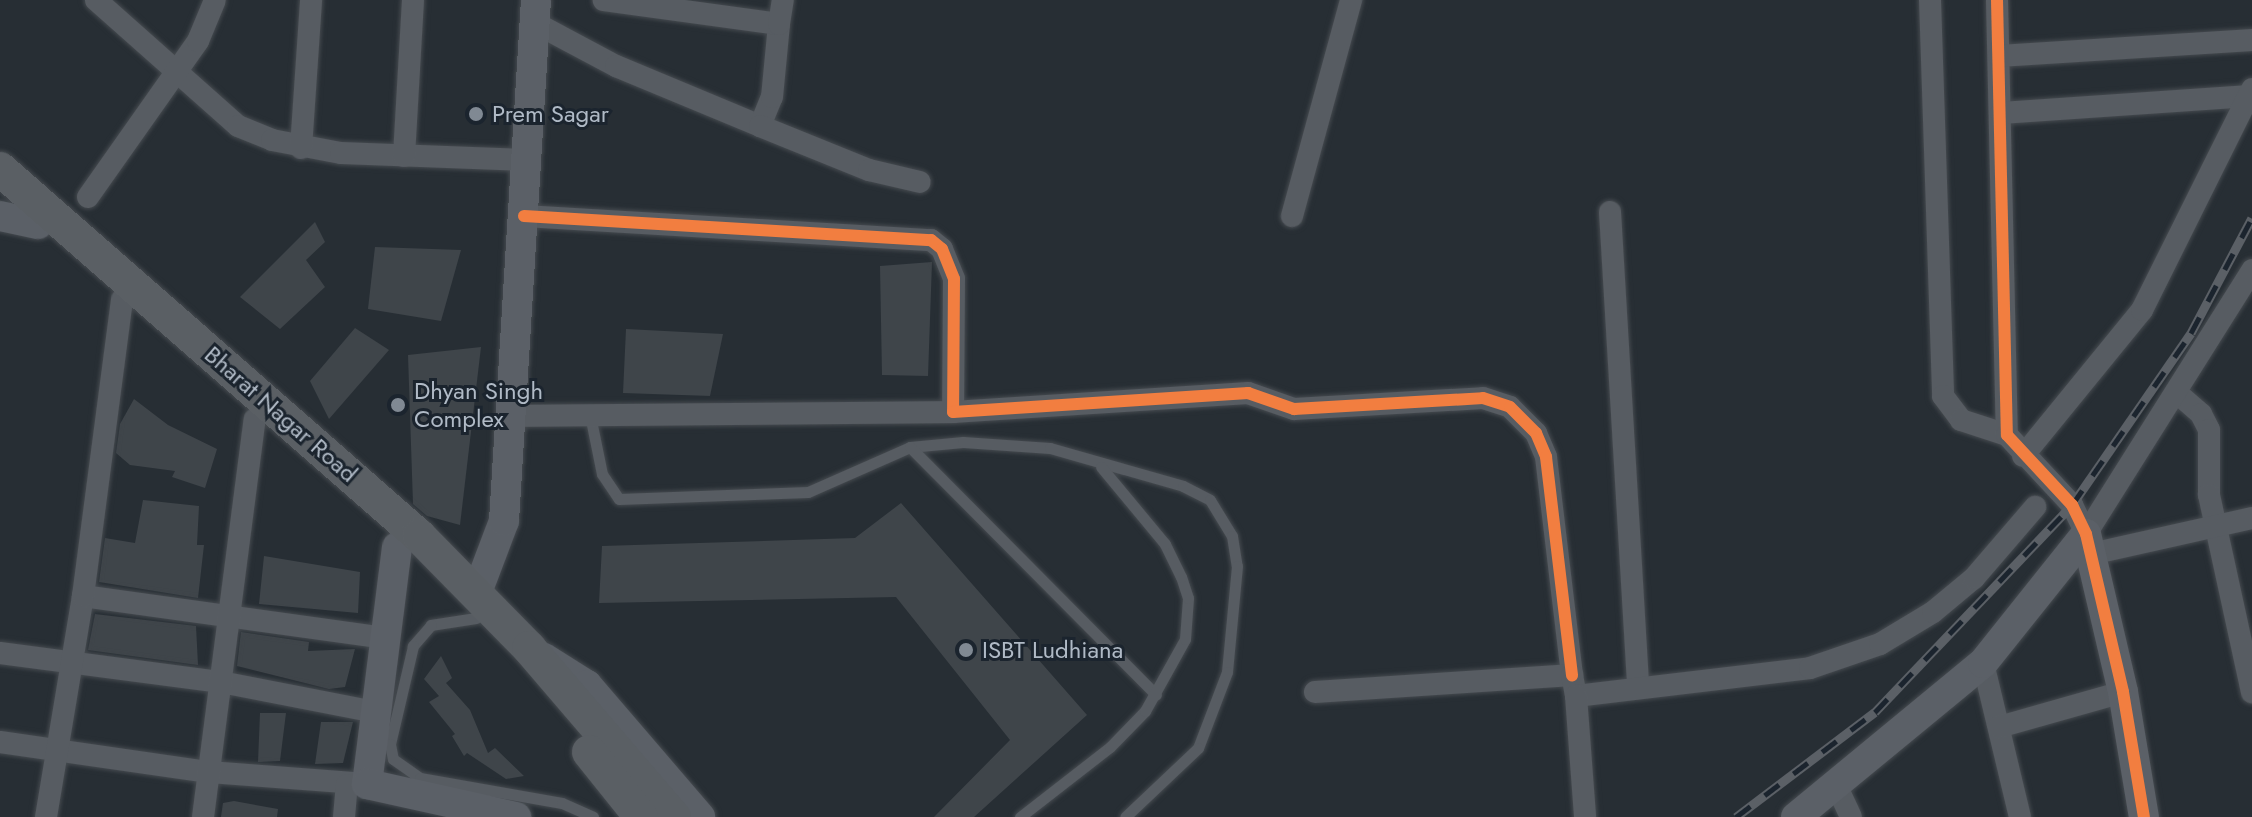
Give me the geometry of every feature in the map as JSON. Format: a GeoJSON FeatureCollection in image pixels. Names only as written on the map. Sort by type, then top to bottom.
{"type":"FeatureCollection","features":[{"type":"Feature","properties":{"kind":"main road"},"geometry":{"type":"LineString","coordinates":[[0,169],[22,207]]}},
{"type":"Feature","properties":{"kind":"main road","name":"Bharat Nagar Road"},"geometry":{"type":"LineString","coordinates":[[22,207],[397,547],[529,648],[554,692]]}},
{"type":"Feature","properties":{"kind":"main road","name":"Bharat Nagar Road"},"geometry":{"type":"LineString","coordinates":[[22,207],[419,536],[476,607],[554,692]]}},
{"type":"Feature","properties":{"kind":"main road"},"geometry":{"type":"LineString","coordinates":[[554,692],[641,817]]}},
{"type":"Feature","properties":{"kind":"main road"},"geometry":{"type":"LineString","coordinates":[[554,692],[674,817]]}},
{"type":"Feature","properties":{"kind":"street"},"geometry":{"type":"LineString","coordinates":[[96,0],[238,126],[301,148],[404,156],[526,160]]}},
{"type":"Feature","properties":{"kind":"street"},"geometry":{"type":"LineString","coordinates":[[88,197],[177,71],[210,19],[215,0]]}},
{"type":"Feature","properties":{"kind":"street"},"geometry":{"type":"LineString","coordinates":[[301,148],[311,0]]}},
{"type":"Feature","properties":{"kind":"street"},"geometry":{"type":"LineString","coordinates":[[404,156],[413,0]]}},
{"type":"Feature","properties":{"kind":"street"},"geometry":{"type":"LineString","coordinates":[[604,0],[779,24]]}},
{"type":"Feature","properties":{"kind":"street"},"geometry":{"type":"LineString","coordinates":[[760,126],[772,97],[783,0]]}},
{"type":"Feature","properties":{"kind":"street"},"geometry":{"type":"LineString","coordinates":[[1292,216],[1351,0]]}},
{"type":"Feature","properties":{"kind":"street"},"geometry":{"type":"LineString","coordinates":[[1930,0],[1943,396],[1961,420],[2007,435],[2023,456],[2072,505],[2089,544],[2123,692],[2144,817]]}},
{"type":"Feature","properties":{"kind":"street"},"geometry":{"type":"LineString","coordinates":[[1997,0],[2007,435]]}},
{"type":"Feature","properties":{"kind":"street"},"geometry":{"type":"LineString","coordinates":[[536,12],[616,66],[869,170],[920,182]]}},
{"type":"Feature","properties":{"kind":"street"},"geometry":{"type":"LineString","coordinates":[[476,607],[504,521],[536,12]]}},
{"type":"Feature","properties":{"kind":"street"},"geometry":{"type":"LineString","coordinates":[[1999,56],[2252,40]]}},
{"type":"Feature","properties":{"kind":"street"},"geometry":{"type":"LineString","coordinates":[[2001,113],[2250,92]]}},
{"type":"Feature","properties":{"kind":"street"},"geometry":{"type":"LineString","coordinates":[[2023,456],[2142,310],[2250,92]]}},
{"type":"Feature","properties":{"kind":"street","name":"Bharat Nagar Road"},"geometry":{"type":"LineString","coordinates":[[0,149],[41,189],[22,207]]}},
{"type":"Feature","properties":{"kind":"street"},"geometry":{"type":"LineString","coordinates":[[1610,212],[1638,688]]}},
{"type":"Feature","properties":{"kind":"street"},"geometry":{"type":"LineString","coordinates":[[524,216],[931,240],[942,249],[954,279],[953,412]]}},
{"type":"Feature","properties":{"kind":"street"},"geometry":{"type":"LineString","coordinates":[[1796,817],[1837,787],[1983,663],[2089,544],[2252,270]]}},
{"type":"Feature","properties":{"kind":"street"},"geometry":{"type":"LineString","coordinates":[[46,817],[83,596],[122,300]]}},
{"type":"Feature","properties":{"kind":"street"},"geometry":{"type":"LineString","coordinates":[[513,416],[953,412],[1248,393],[1279,406],[1319,410],[1483,398],[1510,407],[1536,433],[1546,457],[1574,685],[1585,817]]}},
{"type":"Feature","properties":{"kind":"street"},"geometry":{"type":"LineString","coordinates":[[2177,393],[2201,414],[2209,430],[2209,495],[2252,692]]}},
{"type":"Feature","properties":{"kind":"street"},"geometry":{"type":"LineString","coordinates":[[203,817],[255,419]]}},
{"type":"Feature","properties":{"kind":"street"},"geometry":{"type":"LineString","coordinates":[[1315,692],[1574,685],[1638,688],[1810,668],[1880,644],[1933,612],[1974,578],[2035,507]]}},
{"type":"Feature","properties":{"kind":"street"},"geometry":{"type":"LineString","coordinates":[[2089,544],[2252,518]]}},
{"type":"Feature","properties":{"kind":"street"},"geometry":{"type":"LineString","coordinates":[[344,817],[357,784],[375,712],[397,547]]}},
{"type":"Feature","properties":{"kind":"street"},"geometry":{"type":"LineString","coordinates":[[83,596],[384,638]]}},
{"type":"Feature","properties":{"kind":"street"},"geometry":{"type":"LineString","coordinates":[[529,648],[587,685],[700,817]]}},
{"type":"Feature","properties":{"kind":"street"},"geometry":{"type":"LineString","coordinates":[[0,653],[221,682],[375,712]]}},
{"type":"Feature","properties":{"kind":"street"},"geometry":{"type":"LineString","coordinates":[[1983,663],[2020,817]]}},
{"type":"Feature","properties":{"kind":"street"},"geometry":{"type":"LineString","coordinates":[[1999,727],[2123,692]]}},
{"type":"Feature","properties":{"kind":"street"},"geometry":{"type":"LineString","coordinates":[[0,742],[209,772],[357,784],[516,817]]}},
{"type":"Feature","properties":{"kind":"street"},"geometry":{"type":"LineString","coordinates":[[1837,787],[1851,817]]}},
{"type":"Feature","properties":{"kind":"lane"},"geometry":{"type":"LineString","coordinates":[[590,415],[602,474],[619,499],[808,492],[910,447],[1012,444],[1079,455],[1100,466],[1183,486],[1210,500],[1232,536],[1237,566],[1227,672],[1210,724],[1177,770],[1125,817]]}},
{"type":"Feature","properties":{"kind":"lane"},"geometry":{"type":"LineString","coordinates":[[910,447],[1156,695]]}},
{"type":"Feature","properties":{"kind":"lane"},"geometry":{"type":"LineString","coordinates":[[1020,817],[1110,747],[1156,695],[1185,639],[1188,598],[1165,544],[1100,466]]}},
{"type":"Feature","properties":{"kind":"lane"},"geometry":{"type":"LineString","coordinates":[[476,607],[431,625],[413,646],[390,744],[393,759],[420,778],[562,803],[593,817]]}},
{"type":"Feature","properties":{"kind":"building"},"geometry":{"type":"Polygon","coordinates":[[[315,222],[325,242],[306,260],[325,287],[280,329],[240,297],[315,222]]]}},
{"type":"Feature","properties":{"kind":"building"},"geometry":{"type":"Polygon","coordinates":[[[375,247],[461,250],[441,321],[368,309],[375,247]]]}},
{"type":"Feature","properties":{"kind":"building"},"geometry":{"type":"Polygon","coordinates":[[[932,262],[928,376],[882,375],[880,266],[932,262]]]}},
{"type":"Feature","properties":{"kind":"building"},"geometry":{"type":"Polygon","coordinates":[[[355,328],[389,350],[329,419],[310,381],[355,328]]]}},
{"type":"Feature","properties":{"kind":"building"},"geometry":{"type":"Polygon","coordinates":[[[626,329],[723,334],[710,396],[623,393],[626,329]]]}},
{"type":"Feature","properties":{"kind":"building"},"geometry":{"type":"Polygon","coordinates":[[[481,347],[460,525],[427,516],[413,504],[408,355],[481,347]]]}},
{"type":"Feature","properties":{"kind":"building"},"geometry":{"type":"Polygon","coordinates":[[[134,399],[168,425],[217,449],[205,488],[172,477],[175,471],[130,465],[116,453],[120,424],[134,399]]]}},
{"type":"Feature","properties":{"kind":"building"},"geometry":{"type":"Polygon","coordinates":[[[143,500],[199,506],[197,545],[204,545],[198,598],[99,582],[105,538],[135,543],[143,500]]]}},
{"type":"Feature","properties":{"kind":"building"},"geometry":{"type":"Polygon","coordinates":[[[901,503],[1087,715],[974,817],[934,817],[1010,740],[896,597],[599,603],[602,546],[855,538],[901,503]]]}},
{"type":"Feature","properties":{"kind":"building"},"geometry":{"type":"Polygon","coordinates":[[[264,556],[360,572],[358,613],[259,604],[264,556]]]}},
{"type":"Feature","properties":{"kind":"building"},"geometry":{"type":"Polygon","coordinates":[[[95,614],[196,626],[198,665],[88,650],[95,614]]]}},
{"type":"Feature","properties":{"kind":"building"},"geometry":{"type":"Polygon","coordinates":[[[241,632],[309,642],[308,651],[355,649],[345,687],[329,689],[237,666],[241,632]]]}},
{"type":"Feature","properties":{"kind":"building"},"geometry":{"type":"Polygon","coordinates":[[[441,656],[452,678],[446,683],[470,710],[488,753],[495,748],[524,776],[506,779],[467,753],[464,756],[452,736],[455,734],[429,702],[439,696],[424,679],[441,656]]]}},
{"type":"Feature","properties":{"kind":"building"},"geometry":{"type":"Polygon","coordinates":[[[260,713],[286,713],[280,761],[258,762],[260,713]]]}},
{"type":"Feature","properties":{"kind":"building"},"geometry":{"type":"Polygon","coordinates":[[[321,722],[353,722],[343,763],[315,764],[321,722]]]}},
{"type":"Feature","properties":{"kind":"building"},"geometry":{"type":"Polygon","coordinates":[[[234,801],[278,809],[277,817],[221,817],[223,803],[234,801]]]}},
{"type":"Feature","properties":{"kind":"railway"},"geometry":{"type":"LineString","coordinates":[[1736,817],[1875,712],[2072,505],[2191,333],[2252,218]]}},
{"type":"Feature","properties":{"kind":"cycle path"},"geometry":{"type":"LineString","coordinates":[[1997,0],[2007,435],[2072,505],[2086,534],[2123,692],[2144,817]]}},
{"type":"Feature","properties":{"kind":"cycle path"},"geometry":{"type":"LineString","coordinates":[[524,216],[931,240],[942,249],[954,279],[953,412],[1248,393],[1294,409],[1483,398],[1510,407],[1536,433],[1546,457],[1572,675]]}},
{"type":"Feature","properties":{"kind":"place","name":"Prem Sagar"},"geometry":{"type":"Point","coordinates":[476,114]}},
{"type":"Feature","properties":{"kind":"place","name":"Dhyan Singh Complex"},"geometry":{"type":"Point","coordinates":[398,405]}},
{"type":"Feature","properties":{"kind":"place","name":"ISBT Ludhiana"},"geometry":{"type":"Point","coordinates":[966,650]}}]}
